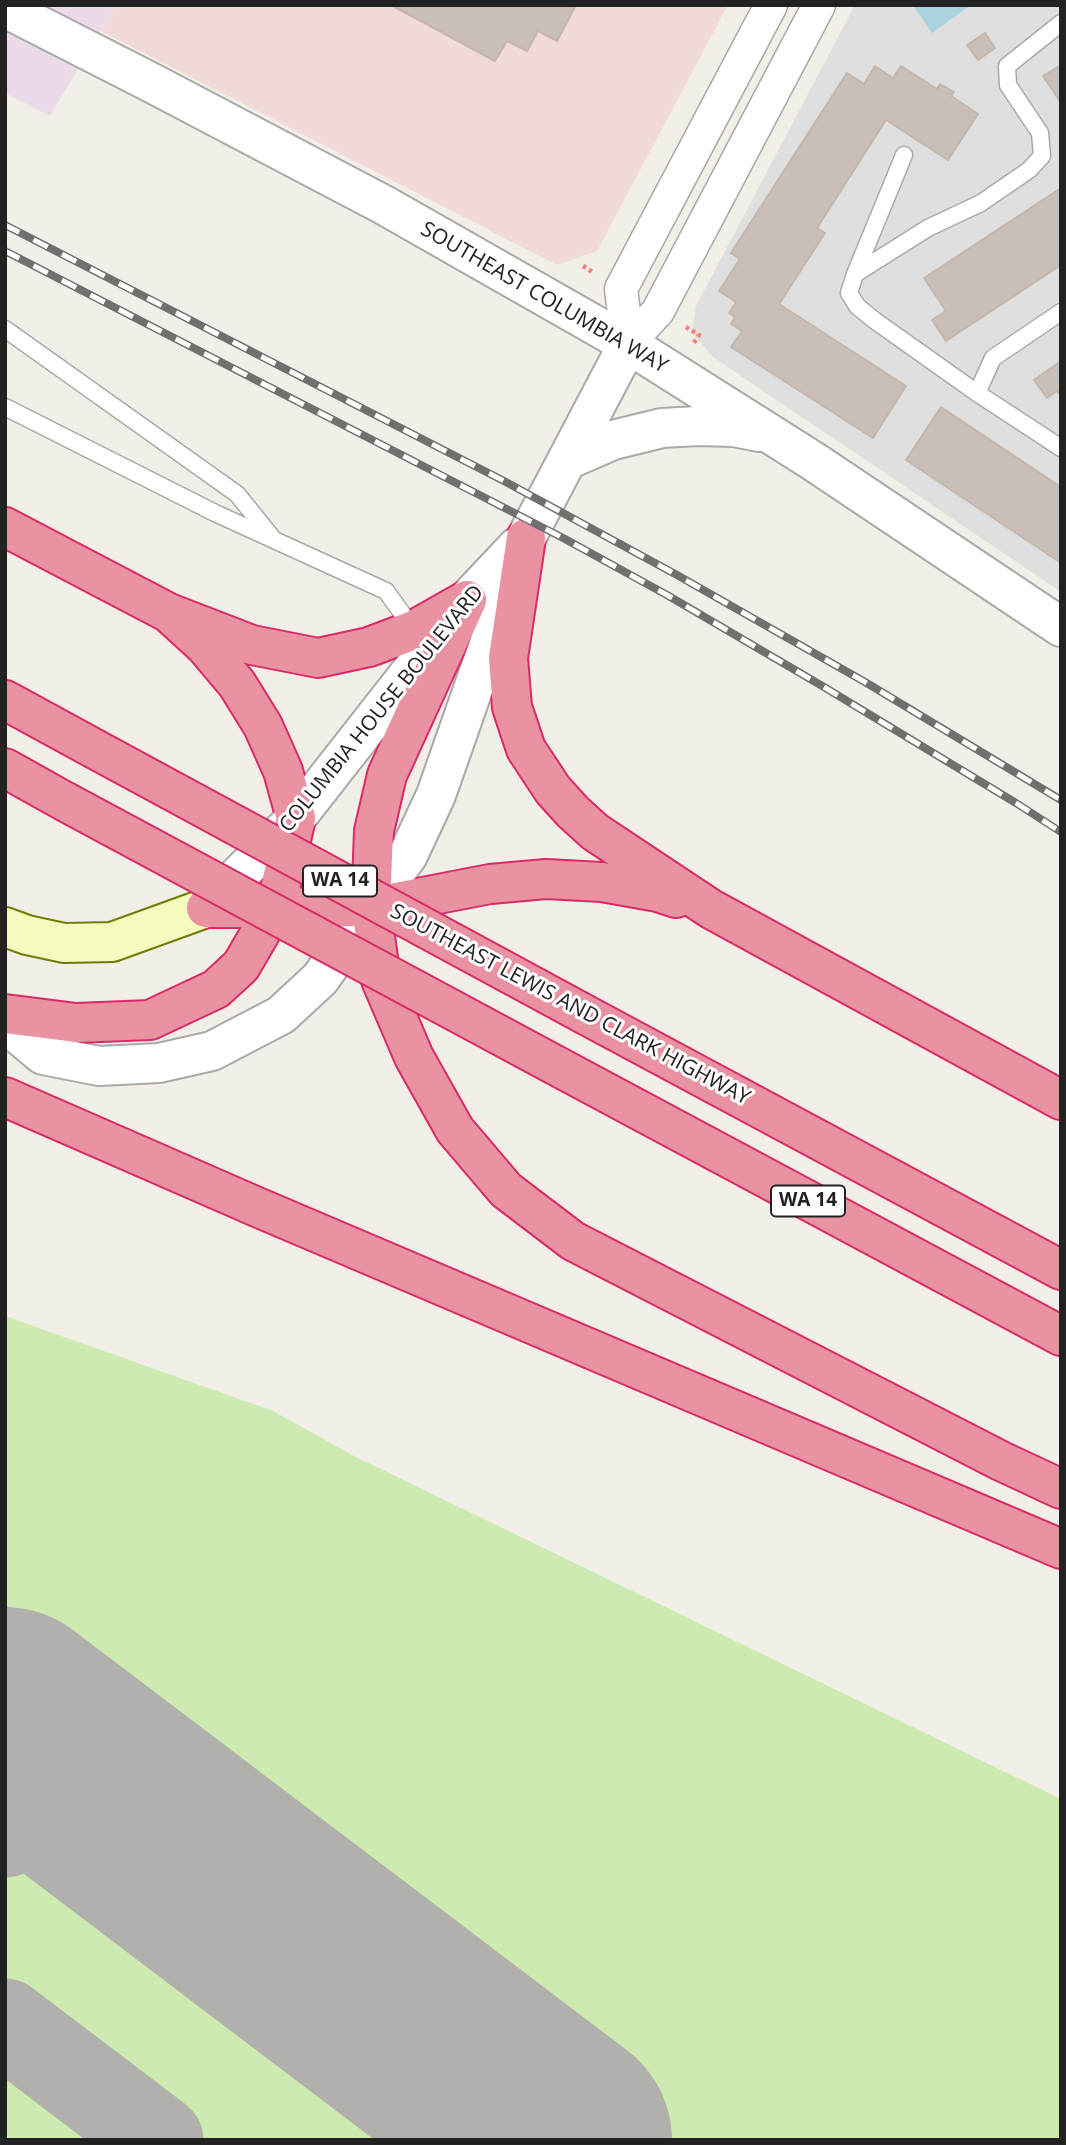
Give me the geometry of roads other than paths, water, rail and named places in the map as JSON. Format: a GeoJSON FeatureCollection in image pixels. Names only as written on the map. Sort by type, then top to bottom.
{"type":"FeatureCollection","features":[{"type":"Feature","properties":{"kind":"highway"},"geometry":{"type":"LineString","coordinates":[[5,527],[169,614],[251,646],[318,658],[369,647],[414,630],[467,600]]}},
{"type":"Feature","properties":{"kind":"highway"},"geometry":{"type":"LineString","coordinates":[[526,538],[508,659],[512,706],[526,749],[553,790],[573,812],[594,832],[711,909],[1061,1100]]}},
{"type":"Feature","properties":{"kind":"highway"},"geometry":{"type":"LineString","coordinates":[[467,600],[387,775],[373,831],[371,907],[381,980],[414,1057],[455,1130],[506,1190],[573,1241],[1001,1461],[1061,1489]]}},
{"type":"Feature","properties":{"kind":"highway"},"geometry":{"type":"LineString","coordinates":[[5,1014],[76,1023],[150,1020],[216,989],[241,966],[276,906],[296,818],[283,771],[263,726],[237,684],[205,646],[169,614]]}},
{"type":"Feature","properties":{"kind":"highway","name":"SOUTHEAST LEWIS AND CLARK HIGHWAY"},"geometry":{"type":"LineString","coordinates":[[5,700],[1061,1270]]}},
{"type":"Feature","properties":{"kind":"highway","name":"WA 14"},"geometry":{"type":"LineString","coordinates":[[5,768],[1061,1336]]}},
{"type":"Feature","properties":{"kind":"highway"},"geometry":{"type":"LineString","coordinates":[[206,908],[371,907],[490,884],[546,879],[602,882],[658,892],[711,909]]}},
{"type":"Feature","properties":{"kind":"highway"},"geometry":{"type":"LineString","coordinates":[[5,1097],[270,1213],[1061,1549]]}},
{"type":"Feature","properties":{"kind":"main road","name":"COLUMBIA HOUSE BOULEVARD"},"geometry":{"type":"LineString","coordinates":[[5,927],[64,943],[112,942],[206,908]]}},
{"type":"Feature","properties":{"kind":"street"},"geometry":{"type":"LineString","coordinates":[[628,344],[621,289],[771,5]]}},
{"type":"Feature","properties":{"kind":"street"},"geometry":{"type":"LineString","coordinates":[[5,1023],[43,1055],[99,1066],[159,1063],[212,1051],[281,1015],[320,979],[408,855],[436,795],[526,538],[628,344],[657,311],[819,5]]}},
{"type":"Feature","properties":{"kind":"street","name":"SOUTHEAST COLUMBIA WAY"},"geometry":{"type":"LineString","coordinates":[[5,8],[384,205],[628,344],[770,434],[1061,627]]}},
{"type":"Feature","properties":{"kind":"street"},"geometry":{"type":"LineString","coordinates":[[568,460],[613,440],[662,428],[698,426],[770,434]]}},
{"type":"Feature","properties":{"kind":"street","name":"COLUMBIA HOUSE BOULEVARD"},"geometry":{"type":"LineString","coordinates":[[206,908],[296,818],[467,600],[526,538]]}},
{"type":"Feature","properties":{"kind":"lane"},"geometry":{"type":"LineString","coordinates":[[855,274],[928,229],[981,203],[1029,170],[1042,156],[1040,133],[1008,85],[1007,66],[1061,23]]}},
{"type":"Feature","properties":{"kind":"lane"},"geometry":{"type":"LineString","coordinates":[[904,155],[849,293],[857,306],[977,393],[1061,448]]}},
{"type":"Feature","properties":{"kind":"lane"},"geometry":{"type":"LineString","coordinates":[[977,393],[993,358],[1061,312]]}},
{"type":"Feature","properties":{"kind":"lane"},"geometry":{"type":"LineString","coordinates":[[5,329],[237,494],[272,538]]}},
{"type":"Feature","properties":{"kind":"lane"},"geometry":{"type":"LineString","coordinates":[[5,407],[215,513],[387,591],[414,630]]}},
{"type":"Feature","properties":{"kind":"water"},"geometry":{"type":"Polygon","coordinates":[[[913,5],[971,5],[932,33],[913,5]]]}},
{"type":"Feature","properties":{"kind":"railway"},"geometry":{"type":"LineString","coordinates":[[5,225],[504,481],[677,575],[865,682],[1061,800]]}},
{"type":"Feature","properties":{"kind":"railway"},"geometry":{"type":"LineString","coordinates":[[5,251],[565,539],[667,595],[1061,832]]}}]}
